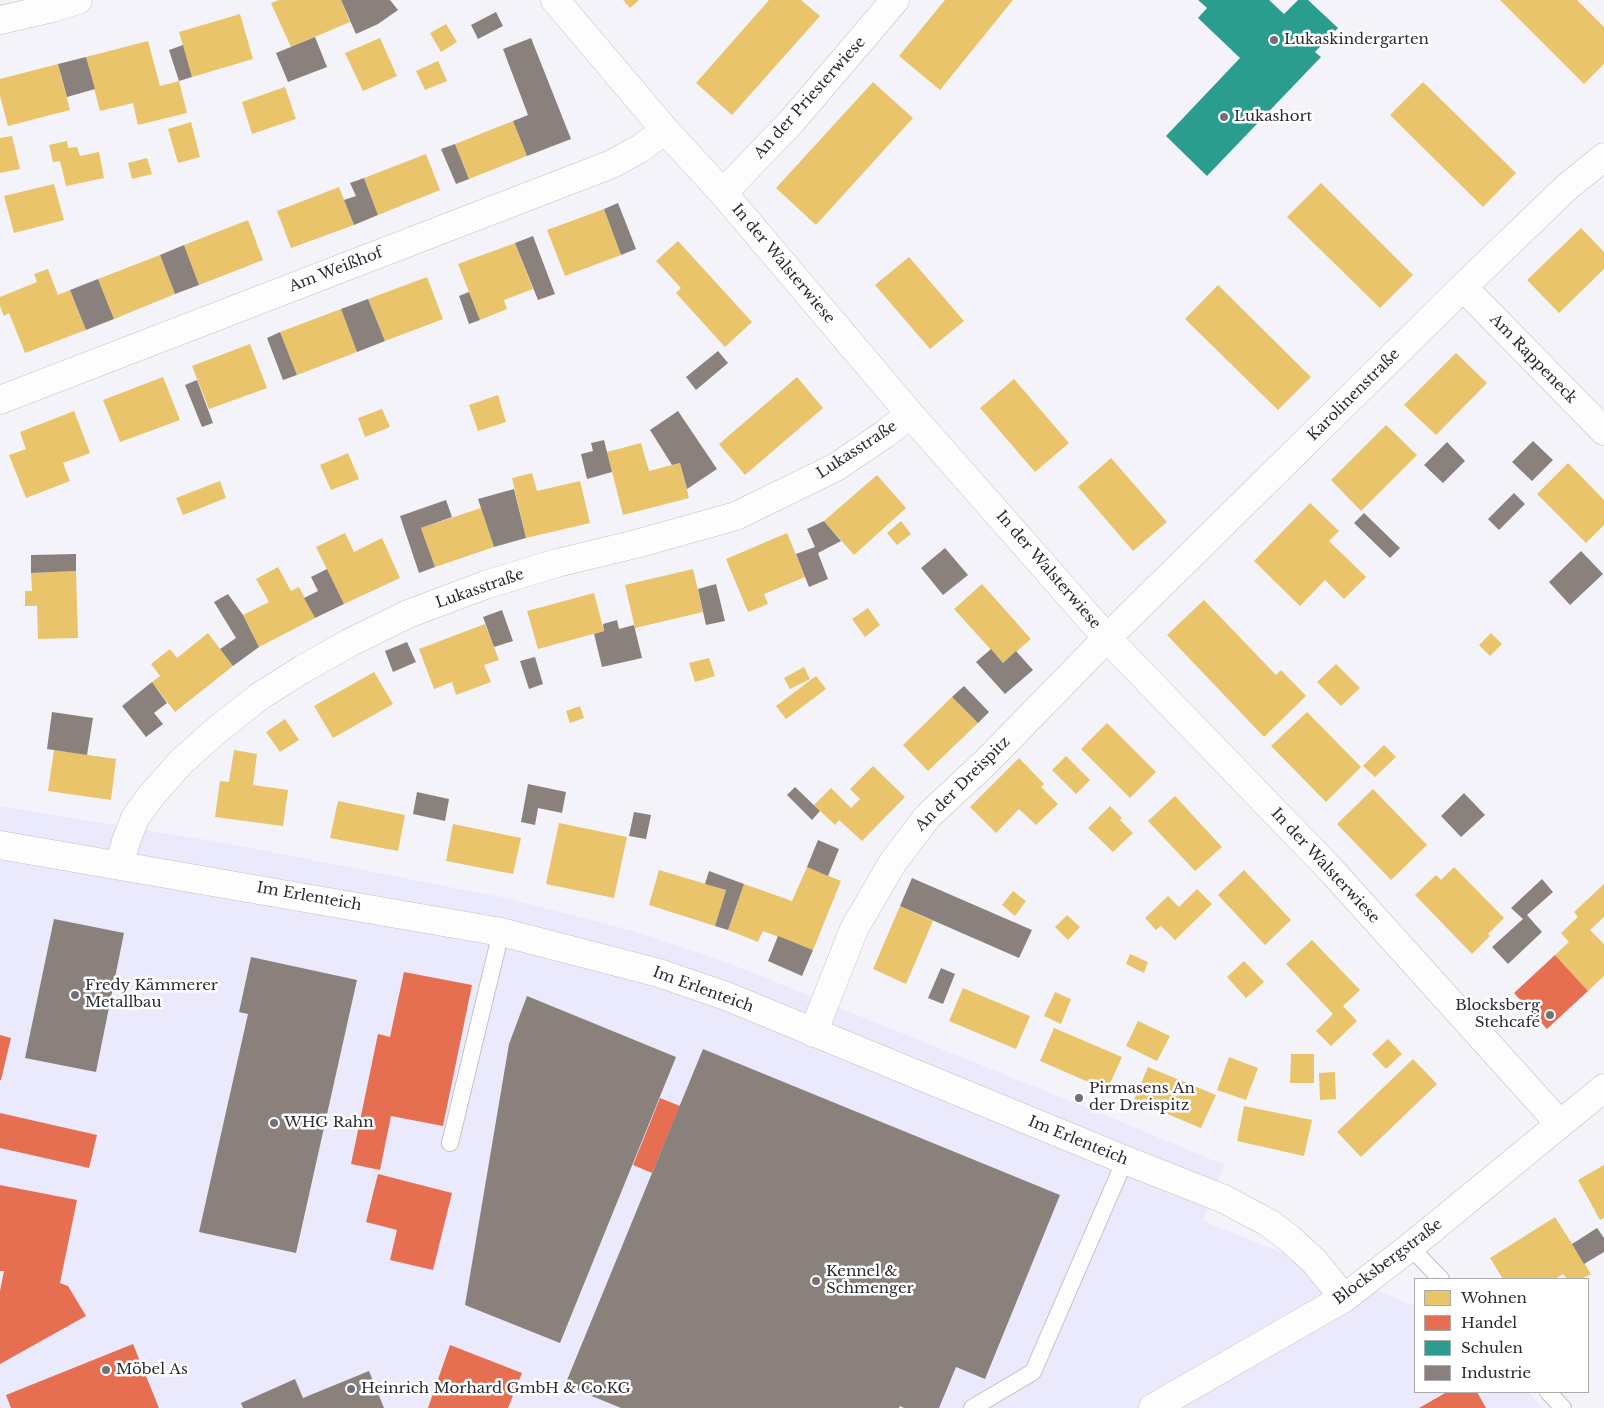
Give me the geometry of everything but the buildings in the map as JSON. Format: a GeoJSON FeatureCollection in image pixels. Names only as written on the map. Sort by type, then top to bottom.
{"type":"FeatureCollection","features":[{"type":"Feature","properties":{"kind":"street"},"geometry":{"type":"LineString","coordinates":[[0,20],[78,0]]}},
{"type":"Feature","properties":{"kind":"street","name":"In der Walsterwiese"},"geometry":{"type":"LineString","coordinates":[[555,0],[666,130],[723,193],[910,414],[1107,638],[1331,870],[1560,1124]]}},
{"type":"Feature","properties":{"kind":"street","name":"An der Priesterwiese"},"geometry":{"type":"LineString","coordinates":[[723,193],[792,121],[895,0]]}},
{"type":"Feature","properties":{"kind":"street","name":"Am Weißhof"},"geometry":{"type":"LineString","coordinates":[[0,400],[612,164],[642,148],[666,130]]}},
{"type":"Feature","properties":{"kind":"street","name":"Karolinenstraße"},"geometry":{"type":"LineString","coordinates":[[1107,638],[1463,287],[1567,187],[1604,157]]}},
{"type":"Feature","properties":{"kind":"street","name":"Am Rappeneck"},"geometry":{"type":"LineString","coordinates":[[1463,287],[1604,431]]}},
{"type":"Feature","properties":{"kind":"street","name":"Lukasstraße"},"geometry":{"type":"LineString","coordinates":[[120,864],[135,818],[151,796],[182,761],[260,696],[303,669],[349,643],[408,614],[485,585],[556,563],[636,544],[736,516],[836,467],[885,434],[910,414]]}},
{"type":"Feature","properties":{"kind":"street","name":"An der Dreispitz"},"geometry":{"type":"LineString","coordinates":[[813,1033],[854,929],[892,862],[928,816],[984,764],[1107,638]]}},
{"type":"Feature","properties":{"kind":"street","name":"Im Erlenteich"},"geometry":{"type":"LineString","coordinates":[[0,844],[501,932],[659,973],[726,996],[1224,1199],[1269,1224],[1290,1239],[1314,1261],[1344,1298]]}},
{"type":"Feature","properties":{"kind":"street","name":"Blocksbergstraße"},"geometry":{"type":"LineString","coordinates":[[1153,1408],[1344,1298],[1410,1247],[1604,1088]]}},
{"type":"Feature","properties":{"kind":"lane"},"geometry":{"type":"LineString","coordinates":[[450,1144],[501,932]]}},
{"type":"Feature","properties":{"kind":"lane"},"geometry":{"type":"LineString","coordinates":[[972,1408],[1033,1372],[1125,1160]]}},
{"type":"Feature","properties":{"kind":"lane"},"geometry":{"type":"LineString","coordinates":[[1410,1247],[1440,1278]]}},
{"type":"Feature","properties":{"kind":"lane"},"geometry":{"type":"LineString","coordinates":[[1549,1393],[1563,1408]]}},
{"type":"Feature","properties":{"kind":"shaded area"},"geometry":{"type":"Polygon","coordinates":[[[0,806],[226,843],[506,898],[637,932],[733,965],[1224,1165],[1203,1221],[1414,1306],[1414,1393],[1529,1393],[1542,1408],[0,1408],[0,806]]]}},
{"type":"Feature","properties":{"kind":"place","name":"Lukaskindergarten"},"geometry":{"type":"Point","coordinates":[1274,40]}},
{"type":"Feature","properties":{"kind":"place","name":"Lukashort"},"geometry":{"type":"Point","coordinates":[1224,117]}},
{"type":"Feature","properties":{"kind":"place","name":"Fredy Kämmerer Metallbau"},"geometry":{"type":"Point","coordinates":[75,995]}},
{"type":"Feature","properties":{"kind":"place","name":"Blocksberg Stehcafé"},"geometry":{"type":"Point","coordinates":[1550,1015]}},
{"type":"Feature","properties":{"kind":"place","name":"Pirmasens An der Dreispitz"},"geometry":{"type":"Point","coordinates":[1079,1098]}},
{"type":"Feature","properties":{"kind":"place","name":"WHG Rahn"},"geometry":{"type":"Point","coordinates":[274,1123]}},
{"type":"Feature","properties":{"kind":"place","name":"Kennel & Schmenger"},"geometry":{"type":"Point","coordinates":[816,1281]}},
{"type":"Feature","properties":{"kind":"place","name":"Möbel As"},"geometry":{"type":"Point","coordinates":[106,1370]}},
{"type":"Feature","properties":{"kind":"place","name":"Heinrich Morhard GmbH & Co.KG"},"geometry":{"type":"Point","coordinates":[351,1389]}}]}
